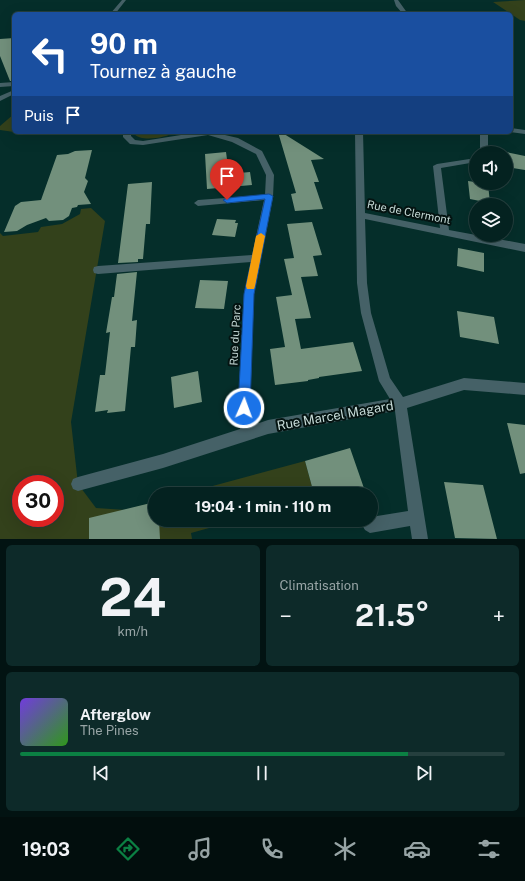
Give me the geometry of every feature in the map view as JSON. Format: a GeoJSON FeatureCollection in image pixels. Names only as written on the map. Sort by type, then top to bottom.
{"type":"FeatureCollection","features":[{"type":"Feature","properties":{"kind":"street"},"geometry":{"type":"LineString","coordinates":[[114,12],[124,0]]}},
{"type":"Feature","properties":{"kind":"street"},"geometry":{"type":"LineString","coordinates":[[396,0],[404,12]]}},
{"type":"Feature","properties":{"kind":"street"},"geometry":{"type":"LineString","coordinates":[[0,85],[12,84]]}},
{"type":"Feature","properties":{"kind":"street"},"geometry":{"type":"LineString","coordinates":[[0,99],[12,93]]}},
{"type":"Feature","properties":{"kind":"street"},"geometry":{"type":"LineString","coordinates":[[513,130],[525,132]]}},
{"type":"Feature","properties":{"kind":"street","name":"Rue du Parc"},"geometry":{"type":"LineString","coordinates":[[127,134],[128,138],[133,142],[143,143],[195,134]]}},
{"type":"Feature","properties":{"kind":"street","name":"Rue du Parc"},"geometry":{"type":"LineString","coordinates":[[213,134],[235,140],[259,153],[270,175],[269,196],[249,294],[244,408],[247,434]]}},
{"type":"Feature","properties":{"kind":"street"},"geometry":{"type":"LineString","coordinates":[[359,134],[362,283],[366,312],[385,381],[400,404],[420,539]]}},
{"type":"Feature","properties":{"kind":"street"},"geometry":{"type":"LineString","coordinates":[[484,134],[484,146]]}},
{"type":"Feature","properties":{"kind":"street"},"geometry":{"type":"LineString","coordinates":[[445,232],[437,166],[469,161]]}},
{"type":"Feature","properties":{"kind":"street"},"geometry":{"type":"LineString","coordinates":[[198,203],[269,196]]}},
{"type":"Feature","properties":{"kind":"street","name":"Rue de Clermont"},"geometry":{"type":"LineString","coordinates":[[360,215],[525,248]]}},
{"type":"Feature","properties":{"kind":"street"},"geometry":{"type":"LineString","coordinates":[[98,270],[256,258]]}},
{"type":"Feature","properties":{"kind":"street","name":"Rue Marcel Magard"},"geometry":{"type":"LineString","coordinates":[[78,484],[163,461],[268,427],[400,404],[464,384],[525,389]]}},
{"type":"Feature","properties":{"kind":"street"},"geometry":{"type":"LineString","coordinates":[[378,524],[416,517]]}},
{"type":"Feature","properties":{"kind":"green space"},"geometry":{"type":"Polygon","coordinates":[[[525,0],[525,21],[520,20],[513,15],[513,12],[508,12],[493,2],[525,0]]]}},
{"type":"Feature","properties":{"kind":"green space"},"geometry":{"type":"Polygon","coordinates":[[[12,116],[12,132],[0,130],[0,126],[12,116]]]}},
{"type":"Feature","properties":{"kind":"green space"},"geometry":{"type":"Polygon","coordinates":[[[134,134],[171,134],[154,138],[142,138],[134,134]]]}},
{"type":"Feature","properties":{"kind":"green space"},"geometry":{"type":"Polygon","coordinates":[[[91,208],[105,221],[71,422],[78,484],[96,508],[126,510],[148,504],[148,527],[213,527],[191,533],[192,539],[0,539],[0,233],[3,236],[38,232],[41,227],[62,224],[80,214],[81,209],[91,208]]]}},
{"type":"Feature","properties":{"kind":"green space"},"geometry":{"type":"Polygon","coordinates":[[[305,461],[312,487],[209,487],[305,461]]]}},
{"type":"Feature","properties":{"kind":"building"},"geometry":{"type":"Polygon","coordinates":[[[12,38],[12,81],[10,81],[0,56],[0,39],[12,38]]]}},
{"type":"Feature","properties":{"kind":"building"},"geometry":{"type":"Polygon","coordinates":[[[279,134],[284,134],[324,159],[311,160],[319,182],[314,182],[323,209],[295,211],[291,194],[296,193],[279,134]]]}},
{"type":"Feature","properties":{"kind":"building"},"geometry":{"type":"Polygon","coordinates":[[[92,150],[85,178],[88,181],[84,192],[91,204],[78,205],[77,207],[72,208],[69,216],[63,220],[49,221],[46,218],[27,225],[17,231],[4,232],[15,206],[21,202],[41,200],[57,155],[68,154],[75,151],[92,150]]]}},
{"type":"Feature","properties":{"kind":"building"},"geometry":{"type":"Polygon","coordinates":[[[226,152],[229,174],[250,172],[252,185],[207,189],[205,154],[226,152]]]}},
{"type":"Feature","properties":{"kind":"building"},"geometry":{"type":"Polygon","coordinates":[[[513,153],[525,156],[525,170],[513,168],[513,153]]]}},
{"type":"Feature","properties":{"kind":"building"},"geometry":{"type":"Polygon","coordinates":[[[152,182],[150,224],[146,224],[143,259],[138,259],[138,262],[118,263],[128,184],[152,182]]]}},
{"type":"Feature","properties":{"kind":"building"},"geometry":{"type":"Polygon","coordinates":[[[469,190],[489,190],[489,198],[470,198],[469,190]]]}},
{"type":"Feature","properties":{"kind":"building"},"geometry":{"type":"Polygon","coordinates":[[[217,219],[236,220],[235,223],[238,223],[235,237],[212,235],[217,219]]]}},
{"type":"Feature","properties":{"kind":"building"},"geometry":{"type":"Polygon","coordinates":[[[312,222],[322,255],[313,256],[318,276],[301,277],[311,318],[295,319],[301,349],[353,342],[362,371],[319,377],[308,381],[275,385],[270,349],[285,347],[276,297],[292,295],[284,259],[294,258],[287,224],[312,222]]]}},
{"type":"Feature","properties":{"kind":"building"},"geometry":{"type":"Polygon","coordinates":[[[458,248],[484,253],[484,272],[457,266],[458,248]]]}},
{"type":"Feature","properties":{"kind":"building"},"geometry":{"type":"Polygon","coordinates":[[[137,272],[132,321],[137,320],[135,347],[131,347],[125,411],[107,413],[108,410],[95,412],[100,375],[105,375],[110,332],[106,333],[112,297],[114,297],[117,274],[137,272]]]}},
{"type":"Feature","properties":{"kind":"building"},"geometry":{"type":"Polygon","coordinates":[[[200,280],[228,281],[224,309],[195,308],[200,280]]]}},
{"type":"Feature","properties":{"kind":"building"},"geometry":{"type":"Polygon","coordinates":[[[457,311],[494,317],[499,344],[460,337],[457,311]]]}},
{"type":"Feature","properties":{"kind":"building"},"geometry":{"type":"Polygon","coordinates":[[[198,371],[202,402],[174,408],[171,377],[198,371]]]}},
{"type":"Feature","properties":{"kind":"building"},"geometry":{"type":"Polygon","coordinates":[[[507,423],[525,425],[525,473],[520,474],[507,423]]]}},
{"type":"Feature","properties":{"kind":"building"},"geometry":{"type":"Polygon","coordinates":[[[350,448],[364,487],[312,487],[305,461],[350,448]]]}},
{"type":"Feature","properties":{"kind":"building"},"geometry":{"type":"Polygon","coordinates":[[[444,482],[483,485],[497,539],[455,538],[444,482]]]}},
{"type":"Feature","properties":{"kind":"building"},"geometry":{"type":"Polygon","coordinates":[[[148,504],[148,527],[159,527],[160,539],[89,539],[89,518],[148,504]]]}},
{"type":"Feature","properties":{"kind":"slow traffic"},"geometry":{"type":"LineString","coordinates":[[250,286],[261,236]]}},
{"type":"Feature","properties":{"kind":"route"},"geometry":{"type":"LineString","coordinates":[[227,200],[269,196],[249,294],[244,408]]}}]}
